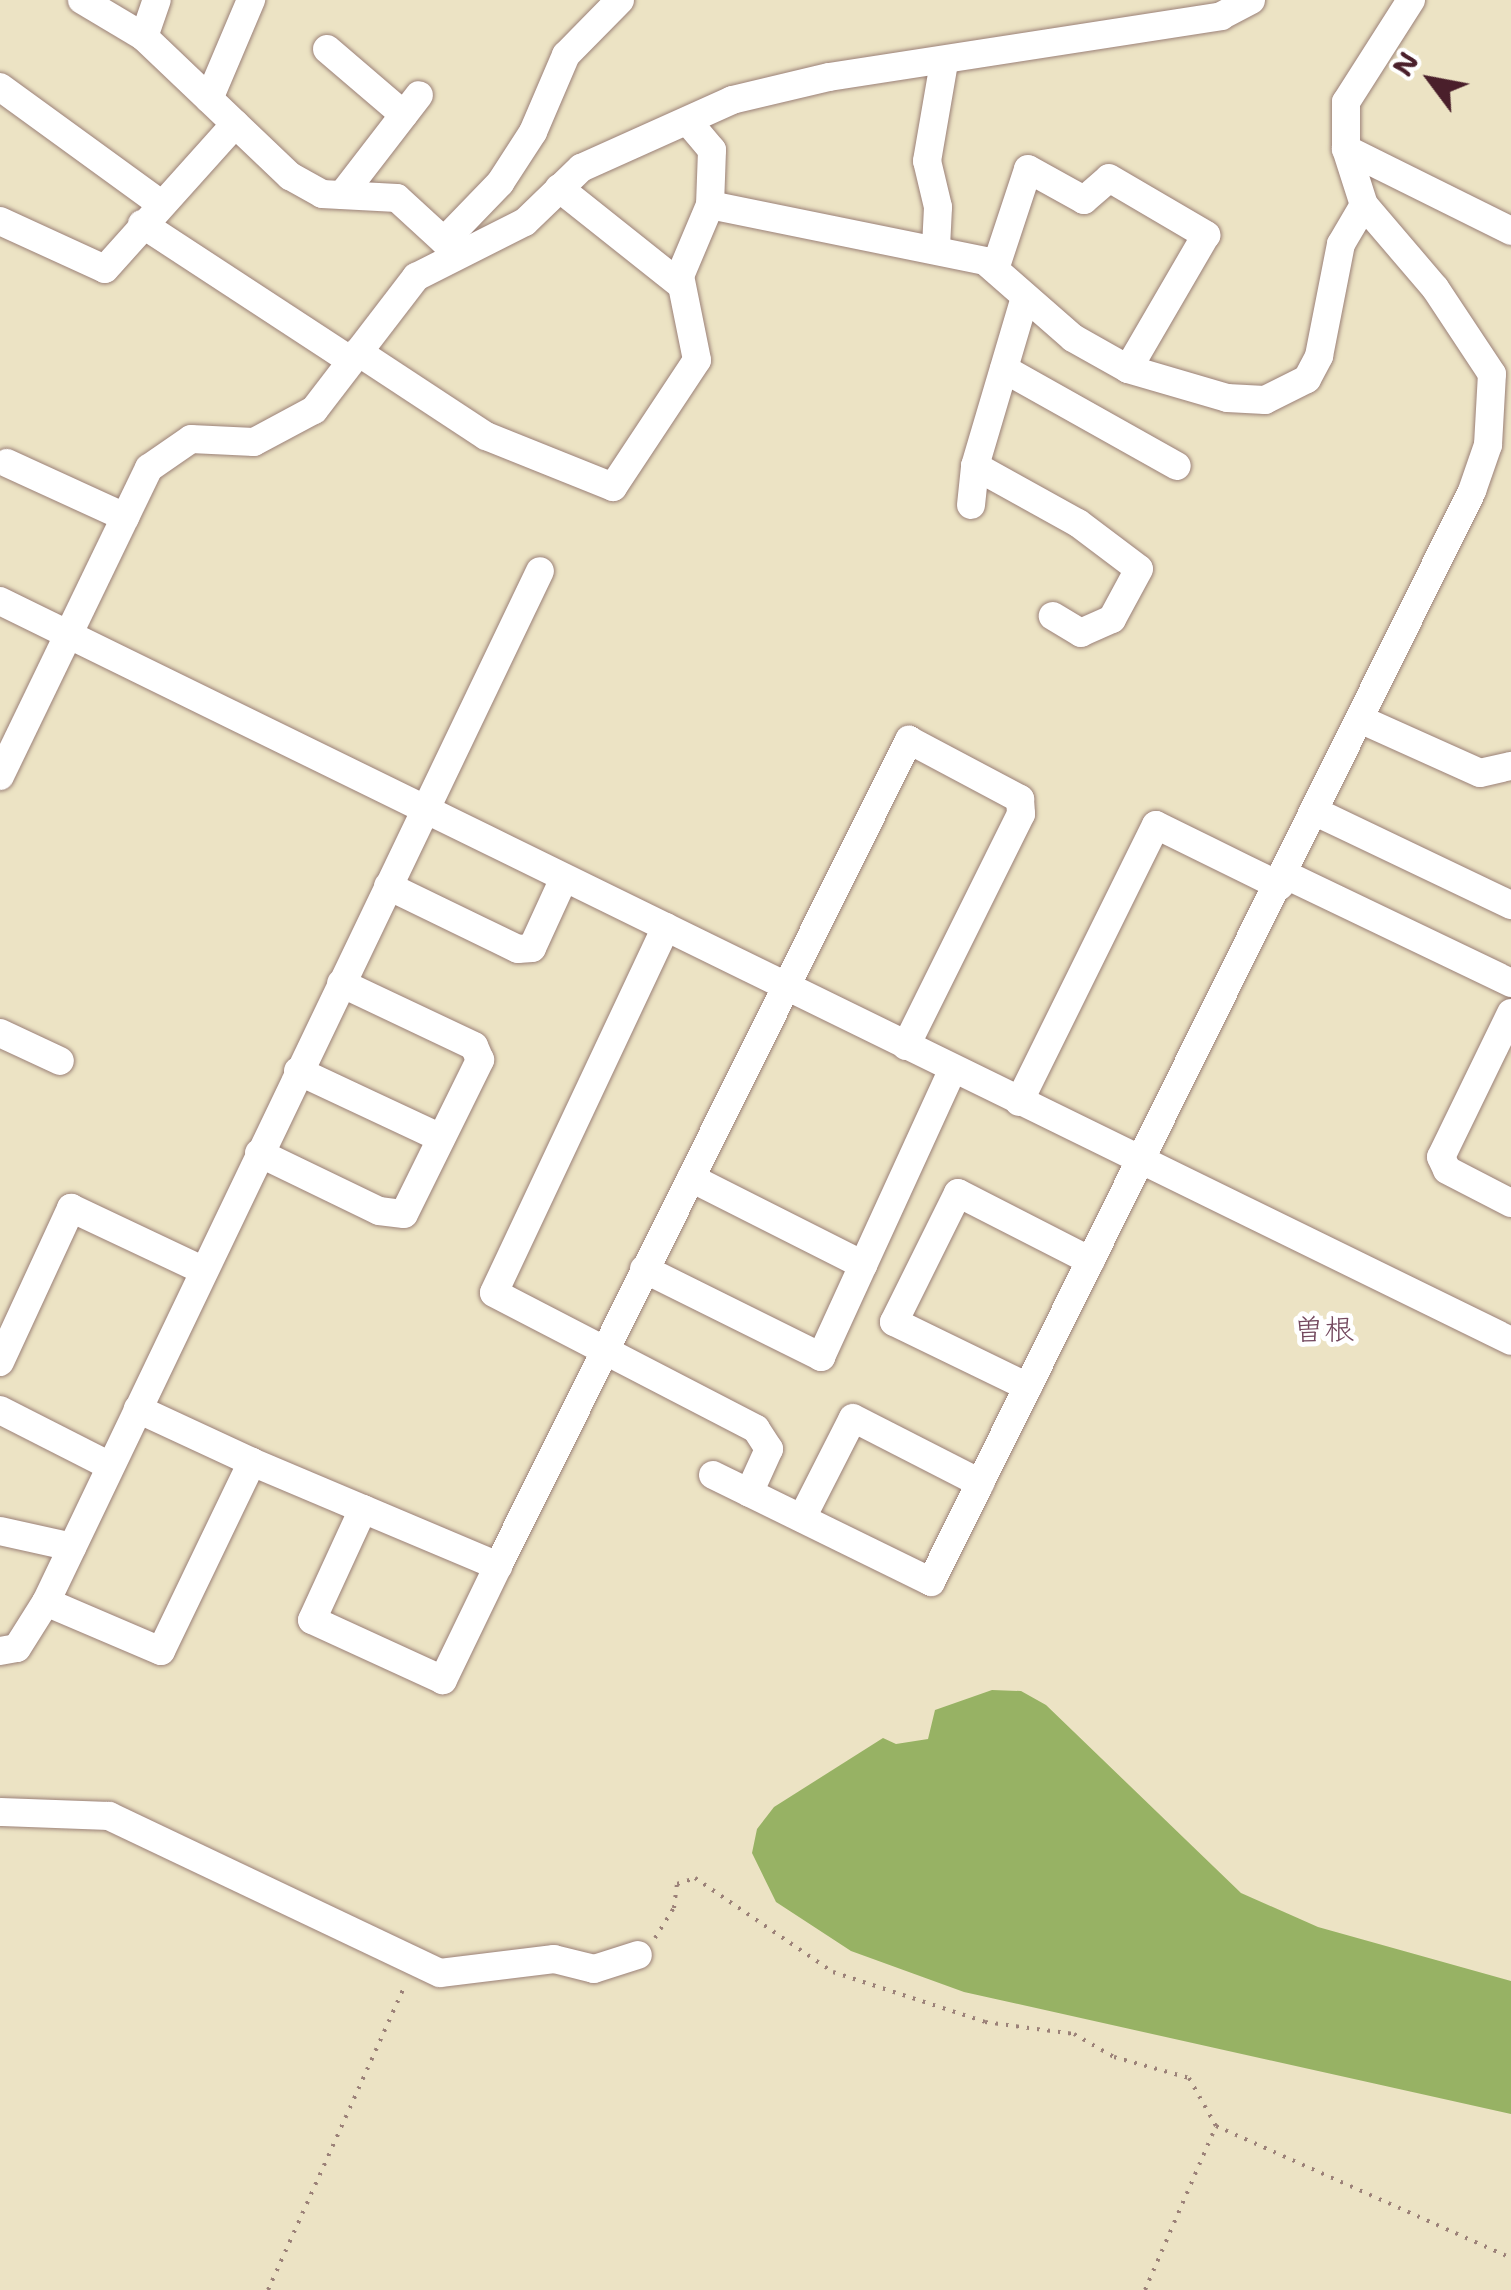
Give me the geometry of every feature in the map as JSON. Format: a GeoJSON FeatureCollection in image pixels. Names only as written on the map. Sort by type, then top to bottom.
{"type":"FeatureCollection","features":[{"type":"Feature","properties":{"kind":"street"},"geometry":{"type":"LineString","coordinates":[[82,0],[144,37],[290,176],[322,194],[396,198],[451,247],[486,247],[618,147],[732,100],[828,77],[944,63],[1221,16],[1251,0]]}},
{"type":"Feature","properties":{"kind":"street"},"geometry":{"type":"LineString","coordinates":[[144,37],[157,0]]}},
{"type":"Feature","properties":{"kind":"street"},"geometry":{"type":"LineString","coordinates":[[209,99],[251,0]]}},
{"type":"Feature","properties":{"kind":"street"},"geometry":{"type":"LineString","coordinates":[[0,776],[149,468],[191,439],[254,442],[314,410],[416,277],[451,247],[508,170],[566,55],[620,0]]}},
{"type":"Feature","properties":{"kind":"street"},"geometry":{"type":"LineString","coordinates":[[712,1475],[932,1582],[1318,813],[1472,491],[1488,445],[1494,397],[1482,353],[1364,205],[1346,149],[1346,102],[1411,0]]}},
{"type":"Feature","properties":{"kind":"street"},"geometry":{"type":"LineString","coordinates":[[326,50],[411,105],[342,195]]}},
{"type":"Feature","properties":{"kind":"street"},"geometry":{"type":"LineString","coordinates":[[936,247],[938,206],[927,161],[944,63]]}},
{"type":"Feature","properties":{"kind":"street"},"geometry":{"type":"LineString","coordinates":[[0,86],[152,214],[355,357],[486,436],[613,487],[697,360],[682,285],[710,205],[712,150],[688,120]]}},
{"type":"Feature","properties":{"kind":"street"},"geometry":{"type":"LineString","coordinates":[[0,221],[105,269],[235,124]]}},
{"type":"Feature","properties":{"kind":"street"},"geometry":{"type":"LineString","coordinates":[[1346,149],[1511,231]]}},
{"type":"Feature","properties":{"kind":"street"},"geometry":{"type":"LineString","coordinates":[[995,269],[1028,169],[1084,200],[1110,178],[1206,235],[1128,369]]}},
{"type":"Feature","properties":{"kind":"street"},"geometry":{"type":"LineString","coordinates":[[559,188],[682,285]]}},
{"type":"Feature","properties":{"kind":"street"},"geometry":{"type":"LineString","coordinates":[[710,205],[936,247],[995,269],[1072,338],[1128,369],[1228,398],[1265,400],[1307,379],[1319,356],[1341,244],[1364,205]]}},
{"type":"Feature","properties":{"kind":"street"},"geometry":{"type":"LineString","coordinates":[[972,505],[975,466],[1026,297]]}},
{"type":"Feature","properties":{"kind":"street"},"geometry":{"type":"LineString","coordinates":[[1004,369],[1178,466]]}},
{"type":"Feature","properties":{"kind":"street"},"geometry":{"type":"LineString","coordinates":[[6,463],[125,517]]}},
{"type":"Feature","properties":{"kind":"street"},"geometry":{"type":"LineString","coordinates":[[975,466],[1078,523],[1139,569],[1112,619],[1081,633],[1053,616]]}},
{"type":"Feature","properties":{"kind":"street"},"geometry":{"type":"LineString","coordinates":[[0,1651],[16,1648],[46,1602],[258,1153],[540,572]]}},
{"type":"Feature","properties":{"kind":"street"},"geometry":{"type":"LineString","coordinates":[[0,601],[1140,1161],[1507,1329]]}},
{"type":"Feature","properties":{"kind":"street"},"geometry":{"type":"LineString","coordinates":[[1362,720],[1480,773],[1511,766]]}},
{"type":"Feature","properties":{"kind":"street"},"geometry":{"type":"LineString","coordinates":[[363,1509],[312,1620],[443,1680],[603,1350],[909,740],[1020,799],[1021,814],[906,1046]]}},
{"type":"Feature","properties":{"kind":"street"},"geometry":{"type":"LineString","coordinates":[[1318,813],[1511,905]]}},
{"type":"Feature","properties":{"kind":"street"},"geometry":{"type":"LineString","coordinates":[[1019,1102],[1156,825],[1511,983]]}},
{"type":"Feature","properties":{"kind":"street"},"geometry":{"type":"LineString","coordinates":[[388,886],[518,949],[532,948],[564,878]]}},
{"type":"Feature","properties":{"kind":"street"},"geometry":{"type":"LineString","coordinates":[[666,928],[494,1293],[756,1429],[770,1449],[748,1493]]}},
{"type":"Feature","properties":{"kind":"street"},"geometry":{"type":"LineString","coordinates":[[258,1153],[380,1211],[404,1214],[480,1060],[474,1046],[341,983]]}},
{"type":"Feature","properties":{"kind":"street"},"geometry":{"type":"LineString","coordinates":[[1511,1013],[1441,1157],[1447,1170],[1511,1203]]}},
{"type":"Feature","properties":{"kind":"street"},"geometry":{"type":"LineString","coordinates":[[0,1033],[60,1061]]}},
{"type":"Feature","properties":{"kind":"street"},"geometry":{"type":"LineString","coordinates":[[644,1268],[821,1357],[953,1069]]}},
{"type":"Feature","properties":{"kind":"street"},"geometry":{"type":"LineString","coordinates":[[298,1071],[441,1138]]}},
{"type":"Feature","properties":{"kind":"street"},"geometry":{"type":"LineString","coordinates":[[691,1178],[864,1265]]}},
{"type":"Feature","properties":{"kind":"street"},"geometry":{"type":"LineString","coordinates":[[1028,1387],[894,1322],[958,1193],[1090,1261]]}},
{"type":"Feature","properties":{"kind":"street"},"geometry":{"type":"LineString","coordinates":[[0,1362],[72,1208],[202,1270]]}},
{"type":"Feature","properties":{"kind":"street"},"geometry":{"type":"LineString","coordinates":[[138,1409],[252,1462],[498,1566]]}},
{"type":"Feature","properties":{"kind":"street"},"geometry":{"type":"LineString","coordinates":[[0,1410],[110,1466]]}},
{"type":"Feature","properties":{"kind":"street"},"geometry":{"type":"LineString","coordinates":[[802,1518],[853,1418],[980,1483]]}},
{"type":"Feature","properties":{"kind":"street"},"geometry":{"type":"LineString","coordinates":[[46,1602],[162,1650],[252,1462]]}},
{"type":"Feature","properties":{"kind":"street"},"geometry":{"type":"LineString","coordinates":[[0,1531],[72,1547]]}},
{"type":"Feature","properties":{"kind":"street"},"geometry":{"type":"LineString","coordinates":[[0,1812],[109,1816],[440,1973],[554,1959],[594,1969],[638,1956]]}},
{"type":"Feature","properties":{"kind":"path"},"geometry":{"type":"LineString","coordinates":[[638,1956],[662,1932],[677,1884],[696,1878],[834,1972],[985,2022],[1074,2034],[1114,2057],[1190,2078],[1216,2126],[1511,2258]]}},
{"type":"Feature","properties":{"kind":"path"},"geometry":{"type":"LineString","coordinates":[[268,2290],[416,1962]]}},
{"type":"Feature","properties":{"kind":"path"},"geometry":{"type":"LineString","coordinates":[[1145,2290],[1216,2126]]}},
{"type":"Feature","properties":{"kind":"green space"},"geometry":{"type":"Polygon","coordinates":[[[992,1690],[1021,1691],[1046,1705],[1241,1893],[1318,1927],[1511,1981],[1511,2114],[964,1992],[851,1951],[776,1902],[752,1853],[757,1829],[774,1807],[883,1738],[896,1744],[928,1739],[935,1710],[992,1690]]]}},
{"type":"Feature","properties":{"kind":"district","name":"曽根"},"geometry":{"type":"Point","coordinates":[1324,1330]}}]}
